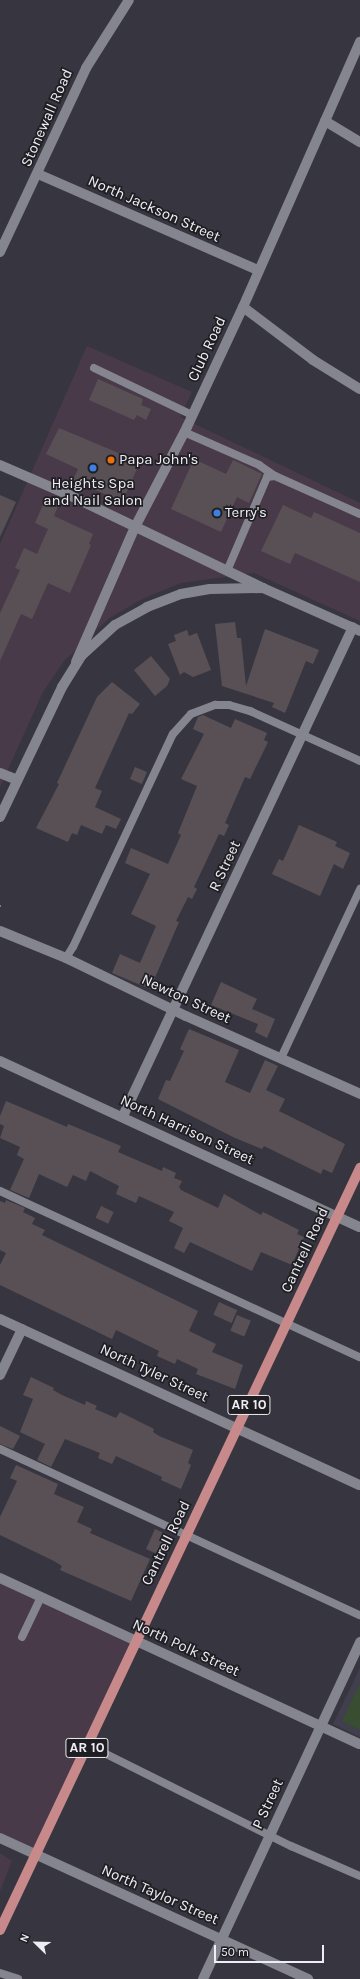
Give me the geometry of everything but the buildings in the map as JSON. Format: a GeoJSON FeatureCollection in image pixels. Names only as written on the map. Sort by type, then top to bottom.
{"type":"FeatureCollection","features":[{"type":"Feature","properties":{"kind":"main road","name":"Cantrell Road"},"geometry":{"type":"LineString","coordinates":[[0,1930],[237,1428],[288,1324],[360,1168]]}},
{"type":"Feature","properties":{"kind":"street","name":"Stonewall Road"},"geometry":{"type":"LineString","coordinates":[[0,252],[38,174],[86,68],[128,0]]}},
{"type":"Feature","properties":{"kind":"street","name":"Club Road"},"geometry":{"type":"LineString","coordinates":[[74,666],[135,527],[184,432],[243,306],[360,42]]}},
{"type":"Feature","properties":{"kind":"street"},"geometry":{"type":"LineString","coordinates":[[325,121],[360,142]]}},
{"type":"Feature","properties":{"kind":"street","name":"North Jackson Street"},"geometry":{"type":"LineString","coordinates":[[38,174],[258,270]]}},
{"type":"Feature","properties":{"kind":"street"},"geometry":{"type":"LineString","coordinates":[[243,306],[313,360],[360,389]]}},
{"type":"Feature","properties":{"kind":"street"},"geometry":{"type":"LineString","coordinates":[[0,465],[263,588],[357,629]]}},
{"type":"Feature","properties":{"kind":"street"},"geometry":{"type":"LineString","coordinates":[[0,817],[74,666],[97,640],[116,625],[158,602],[210,589],[263,588]]}},
{"type":"Feature","properties":{"kind":"street","name":"R Street"},"geometry":{"type":"LineString","coordinates":[[123,1116],[304,734],[357,629]]}},
{"type":"Feature","properties":{"kind":"street"},"geometry":{"type":"LineString","coordinates":[[0,773],[17,780]]}},
{"type":"Feature","properties":{"kind":"street","name":"Newton Street"},"geometry":{"type":"LineString","coordinates":[[0,931],[66,958],[173,1010],[360,1094]]}},
{"type":"Feature","properties":{"kind":"street","name":"North Harrison Street"},"geometry":{"type":"LineString","coordinates":[[0,1062],[123,1116],[360,1227]]}},
{"type":"Feature","properties":{"kind":"street","name":"North Tyler Street"},"geometry":{"type":"LineString","coordinates":[[0,1319],[360,1485]]}},
{"type":"Feature","properties":{"kind":"street"},"geometry":{"type":"LineString","coordinates":[[0,1375],[22,1329]]}},
{"type":"Feature","properties":{"kind":"street","name":"North Polk Street"},"geometry":{"type":"LineString","coordinates":[[0,1578],[360,1744]]}},
{"type":"Feature","properties":{"kind":"street","name":"P Street"},"geometry":{"type":"LineString","coordinates":[[204,1979],[360,1642]]}},
{"type":"Feature","properties":{"kind":"street","name":"North Taylor Street"},"geometry":{"type":"LineString","coordinates":[[0,1838],[308,1979]]}},
{"type":"Feature","properties":{"kind":"lane"},"geometry":{"type":"LineString","coordinates":[[94,368],[192,415]]}},
{"type":"Feature","properties":{"kind":"lane"},"geometry":{"type":"LineString","coordinates":[[184,432],[259,465],[275,476],[360,514]]}},
{"type":"Feature","properties":{"kind":"lane"},"geometry":{"type":"LineString","coordinates":[[227,571],[267,476],[275,476]]}},
{"type":"Feature","properties":{"kind":"lane"},"geometry":{"type":"LineString","coordinates":[[66,958],[73,947],[158,764],[182,722],[202,708],[229,705],[250,711],[304,734],[318,743],[360,761]]}},
{"type":"Feature","properties":{"kind":"lane"},"geometry":{"type":"LineString","coordinates":[[281,1058],[360,889]]}},
{"type":"Feature","properties":{"kind":"lane"},"geometry":{"type":"LineString","coordinates":[[0,1191],[360,1357]]}},
{"type":"Feature","properties":{"kind":"lane"},"geometry":{"type":"LineString","coordinates":[[0,1449],[188,1534],[360,1615]]}},
{"type":"Feature","properties":{"kind":"lane"},"geometry":{"type":"LineString","coordinates":[[22,1637],[41,1597]]}},
{"type":"Feature","properties":{"kind":"lane"},"geometry":{"type":"LineString","coordinates":[[88,1745],[360,1876]]}},
{"type":"Feature","properties":{"kind":"lane"},"geometry":{"type":"LineString","coordinates":[[0,1973],[18,1979]]}},
{"type":"Feature","properties":{"kind":"shaded area"},"geometry":{"type":"Polygon","coordinates":[[[87,346],[192,392],[180,417],[360,503],[360,621],[254,573],[181,583],[142,599],[108,619],[64,661],[43,692],[0,787],[0,544],[87,346]]]}},
{"type":"Feature","properties":{"kind":"shaded area"},"geometry":{"type":"Polygon","coordinates":[[[0,1578],[135,1641],[36,1854],[0,1838],[0,1578]]]}},
{"type":"Feature","properties":{"kind":"shaded area"},"geometry":{"type":"Polygon","coordinates":[[[360,1668],[360,1737],[333,1724],[360,1668]]]}},
{"type":"Feature","properties":{"kind":"shaded area"},"geometry":{"type":"Polygon","coordinates":[[[0,1853],[12,1861],[0,1891],[0,1853]]]}},
{"type":"Feature","properties":{"kind":"green space"},"geometry":{"type":"Polygon","coordinates":[[[360,1683],[360,1730],[342,1721],[360,1683]]]}},
{"type":"Feature","properties":{"kind":"place","name":"Papa John's"},"geometry":{"type":"Point","coordinates":[111,460]}},
{"type":"Feature","properties":{"kind":"place","name":"Heights Spa and Nail Salon"},"geometry":{"type":"Point","coordinates":[93,468]}},
{"type":"Feature","properties":{"kind":"place","name":"Terry's"},"geometry":{"type":"Point","coordinates":[217,513]}}]}
